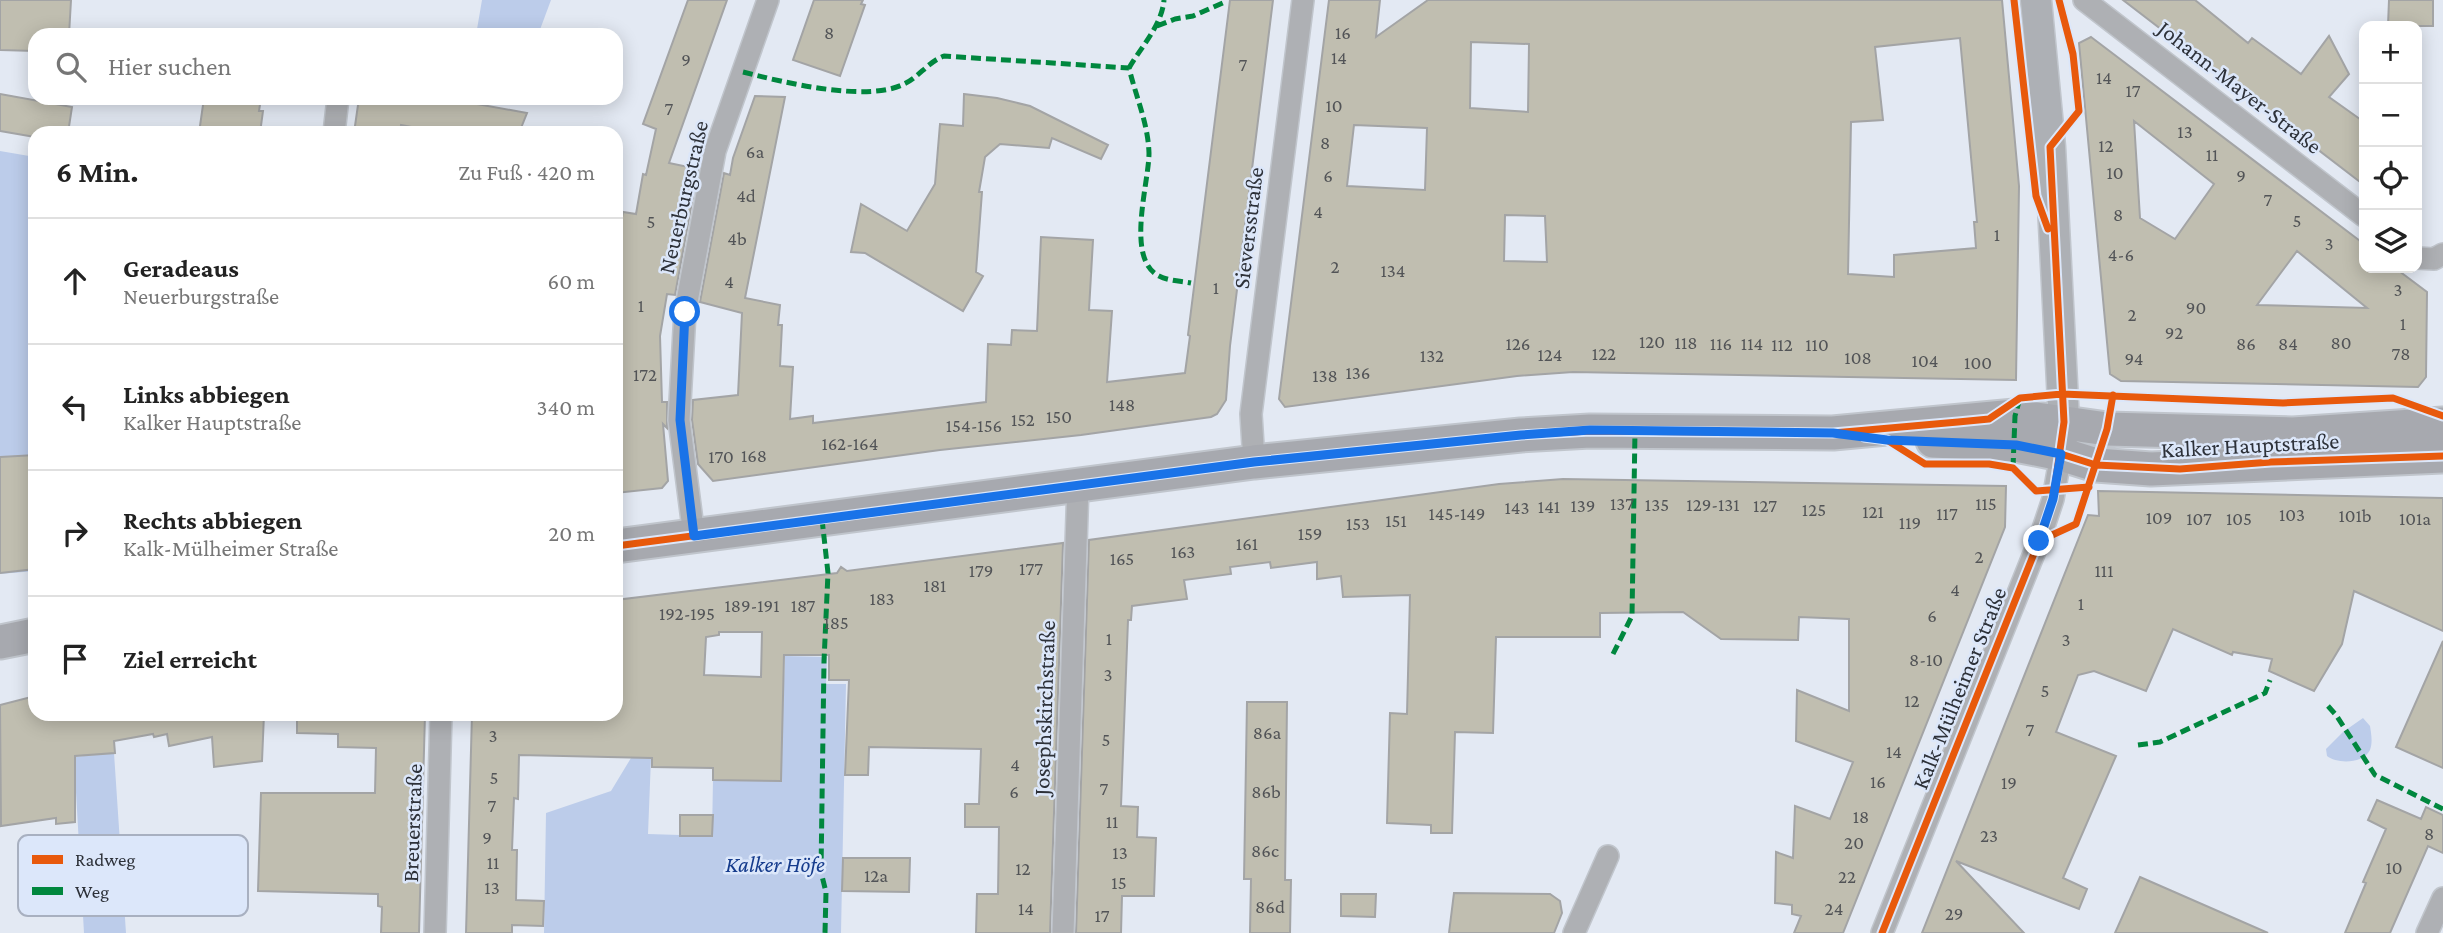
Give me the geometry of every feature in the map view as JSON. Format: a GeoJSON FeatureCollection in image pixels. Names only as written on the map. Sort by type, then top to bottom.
{"type":"FeatureCollection","features":[{"type":"Feature","properties":{"kind":"main road","name":"Kalker Hauptstraße"},"geometry":{"type":"LineString","coordinates":[[623,545],[1254,462],[1590,430],[1833,433],[1887,440],[2016,445],[2107,429],[2293,434],[2443,424]]}},
{"type":"Feature","properties":{"kind":"main road","name":"Kalker Hauptstraße"},"geometry":{"type":"LineString","coordinates":[[2062,438],[2096,465],[2170,469],[2271,462],[2443,456]]}},
{"type":"Feature","properties":{"kind":"main road"},"geometry":{"type":"LineString","coordinates":[[0,642],[28,636]]}},
{"type":"Feature","properties":{"kind":"street","name":"Neuerburgstraße"},"geometry":{"type":"LineString","coordinates":[[694,536],[680,420],[685,312],[715,151],[768,0]]}},
{"type":"Feature","properties":{"kind":"street","name":"Sieversstraße"},"geometry":{"type":"LineString","coordinates":[[1254,462],[1251,414],[1303,0]]}},
{"type":"Feature","properties":{"kind":"street"},"geometry":{"type":"LineString","coordinates":[[2036,0],[2050,147],[2062,438]]}},
{"type":"Feature","properties":{"kind":"street","name":"Johann-Mayer-Straße"},"geometry":{"type":"LineString","coordinates":[[2084,0],[2359,212]]}},
{"type":"Feature","properties":{"kind":"street"},"geometry":{"type":"LineString","coordinates":[[335,126],[337,105]]}},
{"type":"Feature","properties":{"kind":"street"},"geometry":{"type":"LineString","coordinates":[[2422,258],[2434,259],[2443,254]]}},
{"type":"Feature","properties":{"kind":"street","name":"Kalk-Mülheimer Straße"},"geometry":{"type":"LineString","coordinates":[[1882,933],[2039,541],[2053,499],[2062,438]]}},
{"type":"Feature","properties":{"kind":"street","name":"Josephskirchstraße"},"geometry":{"type":"LineString","coordinates":[[1063,933],[1078,485]]}},
{"type":"Feature","properties":{"kind":"street","name":"Breuerstraße"},"geometry":{"type":"LineString","coordinates":[[435,933],[441,721]]}},
{"type":"Feature","properties":{"kind":"street"},"geometry":{"type":"LineString","coordinates":[[1574,933],[1608,856]]}},
{"type":"Feature","properties":{"kind":"street"},"geometry":{"type":"LineString","coordinates":[[2427,933],[2443,898]]}},
{"type":"Feature","properties":{"kind":"green space"},"geometry":{"type":"Polygon","coordinates":[[[482,0],[551,0],[541,28],[477,28],[482,0]]]}},
{"type":"Feature","properties":{"kind":"green space"},"geometry":{"type":"Polygon","coordinates":[[[0,151],[28,156],[28,572],[0,574],[0,151]]]}},
{"type":"Feature","properties":{"kind":"green space","name":"Kalker Höfe"},"geometry":{"type":"Polygon","coordinates":[[[785,656],[827,657],[826,684],[846,684],[841,933],[544,933],[546,813],[611,791],[631,758],[651,758],[648,834],[712,836],[713,779],[780,780],[785,656]]]}},
{"type":"Feature","properties":{"kind":"green space"},"geometry":{"type":"Polygon","coordinates":[[[2363,718],[2370,726],[2371,735],[2371,747],[2367,755],[2350,761],[2327,756],[2326,749],[2343,732],[2363,718]]]}},
{"type":"Feature","properties":{"kind":"green space"},"geometry":{"type":"Polygon","coordinates":[[[114,753],[119,835],[78,835],[74,757],[114,753]]]}},
{"type":"Feature","properties":{"kind":"green space"},"geometry":{"type":"Polygon","coordinates":[[[83,916],[125,916],[126,933],[84,933],[83,916]]]}},
{"type":"Feature","properties":{"kind":"building"},"geometry":{"type":"Polygon","coordinates":[[[0,0],[71,0],[69,28],[28,28],[28,51],[0,50],[0,0]]]}},
{"type":"Feature","properties":{"kind":"building"},"geometry":{"type":"Polygon","coordinates":[[[688,0],[727,0],[669,163],[698,169],[675,295],[667,294],[660,336],[662,402],[667,402],[667,428],[663,424],[668,481],[662,488],[623,492],[623,212],[636,214],[643,174],[646,175],[656,129],[643,124],[688,0]]]}},
{"type":"Feature","properties":{"kind":"building"},"geometry":{"type":"Polygon","coordinates":[[[814,0],[863,0],[861,4],[865,5],[840,76],[793,60],[814,0]]]}},
{"type":"Feature","properties":{"kind":"building"},"geometry":{"type":"Polygon","coordinates":[[[1230,0],[1273,0],[1230,346],[1226,400],[1217,414],[1081,435],[940,450],[713,481],[698,464],[692,420],[693,400],[738,395],[742,313],[700,302],[724,173],[730,175],[733,158],[755,96],[785,97],[745,298],[780,305],[780,366],[793,367],[790,419],[813,416],[813,423],[986,402],[988,344],[1011,345],[1012,330],[1037,331],[1041,237],[1093,240],[1089,310],[1112,311],[1107,382],[1185,373],[1230,0]]]}},
{"type":"Feature","properties":{"kind":"building"},"geometry":{"type":"Polygon","coordinates":[[[1329,0],[1380,0],[1376,37],[1428,0],[2002,0],[2019,186],[2016,380],[1573,372],[1517,376],[1285,407],[1279,399],[1329,0]],[[1960,38],[1875,47],[1883,120],[1851,122],[1848,274],[1894,277],[1894,255],[1976,248],[1974,222],[1977,222],[1960,38]],[[1471,42],[1470,108],[1528,112],[1529,44],[1471,42]],[[1354,125],[1347,186],[1425,190],[1427,128],[1354,125]],[[1505,215],[1504,261],[1547,262],[1545,216],[1505,215]]]}},
{"type":"Feature","properties":{"kind":"building"},"geometry":{"type":"Polygon","coordinates":[[[2123,0],[2195,0],[2248,43],[2252,38],[2301,74],[2329,36],[2349,74],[2329,97],[2359,118],[2359,181],[2123,0]]]}},
{"type":"Feature","properties":{"kind":"building"},"geometry":{"type":"Polygon","coordinates":[[[2389,0],[2433,0],[2433,26],[2422,26],[2422,21],[2388,21],[2389,0]]]}},
{"type":"Feature","properties":{"kind":"building"},"geometry":{"type":"Polygon","coordinates":[[[2091,37],[2359,240],[2359,273],[2402,273],[2427,292],[2426,377],[2418,387],[2121,381],[2110,374],[2079,43],[2091,37]],[[2134,121],[2140,218],[2175,239],[2214,184],[2134,121]],[[2297,251],[2257,305],[2367,308],[2297,251]]]}},
{"type":"Feature","properties":{"kind":"building"},"geometry":{"type":"Polygon","coordinates":[[[0,94],[28,99],[28,105],[72,107],[69,126],[28,126],[28,136],[0,131],[0,94]]]}},
{"type":"Feature","properties":{"kind":"building"},"geometry":{"type":"Polygon","coordinates":[[[964,94],[1030,106],[1108,145],[1101,159],[1052,138],[1049,148],[1000,144],[985,157],[979,192],[982,192],[976,272],[983,276],[963,311],[865,253],[851,252],[861,204],[907,231],[935,184],[940,124],[963,126],[964,94]]]}},
{"type":"Feature","properties":{"kind":"building"},"geometry":{"type":"Polygon","coordinates":[[[203,105],[260,105],[259,111],[263,111],[261,126],[200,126],[203,105]]]}},
{"type":"Feature","properties":{"kind":"building"},"geometry":{"type":"Polygon","coordinates":[[[358,105],[483,105],[527,113],[522,126],[355,126],[358,105]]]}},
{"type":"Feature","properties":{"kind":"building"},"geometry":{"type":"Polygon","coordinates":[[[28,455],[28,570],[0,573],[0,457],[28,455]]]}},
{"type":"Feature","properties":{"kind":"building"},"geometry":{"type":"Polygon","coordinates":[[[1563,479],[2006,486],[2005,527],[1843,933],[1794,933],[1801,916],[1792,914],[1792,905],[1775,903],[1776,852],[1793,858],[1795,806],[1830,819],[1853,762],[1796,741],[1797,690],[1849,711],[1849,619],[1799,617],[1798,640],[1721,639],[1683,612],[1600,613],[1600,637],[1496,637],[1493,733],[1455,732],[1452,833],[1431,833],[1431,825],[1387,823],[1390,713],[1407,714],[1410,595],[1343,597],[1341,576],[1317,579],[1317,562],[1271,568],[1270,562],[1230,567],[1231,574],[1184,580],[1187,599],[1132,606],[1131,620],[1128,620],[1121,806],[1138,807],[1137,837],[1156,838],[1154,896],[1122,896],[1121,933],[1076,933],[1089,540],[1499,484],[1563,479]]]}},
{"type":"Feature","properties":{"kind":"building"},"geometry":{"type":"Polygon","coordinates":[[[2098,491],[2443,498],[2443,631],[2354,591],[2342,644],[2314,691],[2269,671],[2272,659],[2233,652],[2232,655],[2173,629],[2146,691],[2094,671],[2078,675],[2056,732],[2116,756],[2063,878],[2087,889],[2079,909],[1956,861],[2024,933],[1922,933],[2088,515],[2099,516],[2098,491]]]}},
{"type":"Feature","properties":{"kind":"building"},"geometry":{"type":"Polygon","coordinates":[[[1063,543],[1050,933],[976,933],[977,894],[998,894],[999,827],[965,827],[965,804],[979,804],[981,749],[869,747],[868,775],[845,775],[849,680],[829,680],[829,655],[784,655],[781,781],[713,780],[713,768],[652,767],[652,758],[519,755],[518,799],[514,798],[512,850],[517,850],[516,900],[544,901],[543,926],[512,925],[512,933],[466,933],[472,721],[623,721],[623,599],[837,573],[841,567],[847,571],[1063,543]],[[719,632],[719,635],[706,637],[704,675],[761,677],[762,632],[719,632]]]}},
{"type":"Feature","properties":{"kind":"building"},"geometry":{"type":"Polygon","coordinates":[[[2443,641],[2443,768],[2396,747],[2443,641]]]}},
{"type":"Feature","properties":{"kind":"building"},"geometry":{"type":"Polygon","coordinates":[[[28,698],[28,721],[264,721],[262,761],[214,767],[212,737],[169,746],[167,734],[114,741],[115,753],[75,756],[75,822],[56,824],[56,818],[1,826],[0,705],[28,698]]]}},
{"type":"Feature","properties":{"kind":"building"},"geometry":{"type":"Polygon","coordinates":[[[1247,702],[1287,702],[1285,880],[1291,880],[1290,933],[1250,933],[1251,879],[1244,879],[1247,702]]]}},
{"type":"Feature","properties":{"kind":"building"},"geometry":{"type":"Polygon","coordinates":[[[297,721],[425,721],[419,933],[381,933],[382,907],[378,906],[378,894],[258,891],[261,793],[375,793],[376,748],[338,747],[338,734],[297,733],[297,721]]]}},
{"type":"Feature","properties":{"kind":"building"},"geometry":{"type":"Polygon","coordinates":[[[2377,800],[2421,819],[2426,807],[2443,815],[2443,853],[2428,846],[2390,933],[2345,933],[2386,829],[2368,820],[2377,800]]]}},
{"type":"Feature","properties":{"kind":"building"},"geometry":{"type":"Polygon","coordinates":[[[680,815],[713,815],[712,836],[680,836],[680,815]]]}},
{"type":"Feature","properties":{"kind":"building"},"geometry":{"type":"Polygon","coordinates":[[[843,858],[910,858],[909,892],[842,891],[843,858]]]}},
{"type":"Feature","properties":{"kind":"building"},"geometry":{"type":"Polygon","coordinates":[[[2140,877],[2268,933],[2115,933],[2140,877]]]}},
{"type":"Feature","properties":{"kind":"building"},"geometry":{"type":"Polygon","coordinates":[[[1454,893],[1550,894],[1560,901],[1562,913],[1554,933],[1449,933],[1454,893]]]}},
{"type":"Feature","properties":{"kind":"building"},"geometry":{"type":"Polygon","coordinates":[[[1341,894],[1376,894],[1375,917],[1341,916],[1341,894]]]}},
{"type":"Feature","properties":{"kind":"marked path"},"geometry":{"type":"LineString","coordinates":[[1129,68],[1155,27],[1164,0]]}},
{"type":"Feature","properties":{"kind":"marked path"},"geometry":{"type":"LineString","coordinates":[[1157,26],[1193,16],[1225,2]]}},
{"type":"Feature","properties":{"kind":"marked path"},"geometry":{"type":"LineString","coordinates":[[743,72],[824,89],[869,92],[904,84],[944,56],[1129,68],[1144,121],[1149,153],[1141,219],[1143,254],[1149,267],[1159,276],[1191,283]]}},
{"type":"Feature","properties":{"kind":"marked path"},"geometry":{"type":"LineString","coordinates":[[2013,468],[2015,416],[2020,398]]}},
{"type":"Feature","properties":{"kind":"marked path"},"geometry":{"type":"LineString","coordinates":[[1613,654],[1632,616],[1635,431]]}},
{"type":"Feature","properties":{"kind":"marked path"},"geometry":{"type":"LineString","coordinates":[[822,519],[828,573],[821,872],[826,892],[825,933]]}},
{"type":"Feature","properties":{"kind":"marked path"},"geometry":{"type":"LineString","coordinates":[[2138,745],[2160,742],[2265,693],[2270,680]]}},
{"type":"Feature","properties":{"kind":"marked path"},"geometry":{"type":"LineString","coordinates":[[2328,706],[2375,775],[2443,809]]}},
{"type":"Feature","properties":{"kind":"cycle path"},"geometry":{"type":"LineString","coordinates":[[2014,0],[2036,196],[2048,229]]}},
{"type":"Feature","properties":{"kind":"cycle path"},"geometry":{"type":"LineString","coordinates":[[1882,933],[2039,541],[2053,499],[2064,422],[2050,147],[2079,111],[2073,54],[2059,0]]}},
{"type":"Feature","properties":{"kind":"cycle path"},"geometry":{"type":"LineString","coordinates":[[623,545],[1254,462],[1521,435],[1590,431],[1833,433],[1989,419],[2020,398],[2062,394],[2283,403],[2393,398],[2443,416]]}},
{"type":"Feature","properties":{"kind":"cycle path"},"geometry":{"type":"LineString","coordinates":[[2039,541],[2076,524],[2107,429],[2113,395]]}},
{"type":"Feature","properties":{"kind":"cycle path"},"geometry":{"type":"LineString","coordinates":[[1864,437],[1887,440],[1925,464],[1989,464],[2013,468],[2036,491],[2089,487]]}},
{"type":"Feature","properties":{"kind":"cycle path"},"geometry":{"type":"LineString","coordinates":[[2061,454],[2096,465],[2180,469],[2271,462],[2443,456]]}},
{"type":"Feature","properties":{"kind":"route"},"geometry":{"type":"LineString","coordinates":[[685,312],[680,420],[694,536],[1254,462],[1590,430],[1833,433],[1887,440],[2016,445],[2061,454],[2053,499],[2039,541]]}}]}
